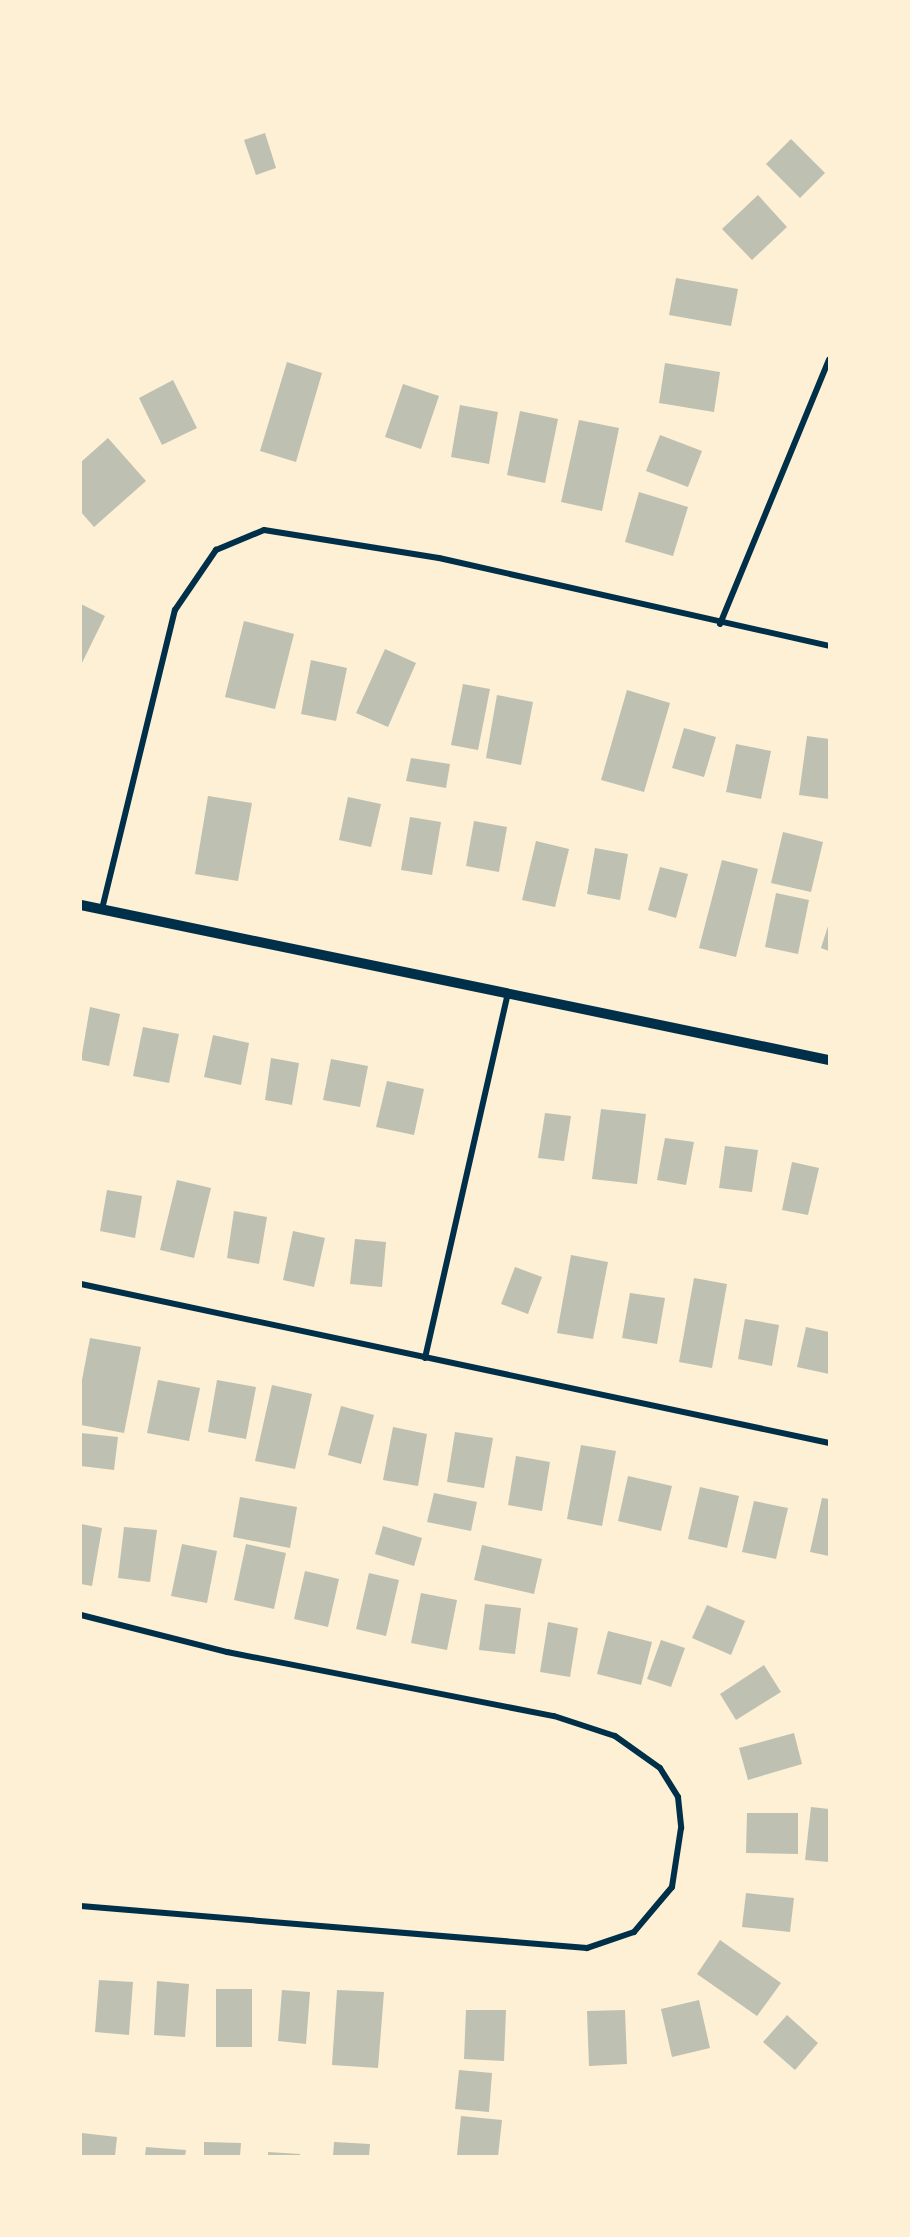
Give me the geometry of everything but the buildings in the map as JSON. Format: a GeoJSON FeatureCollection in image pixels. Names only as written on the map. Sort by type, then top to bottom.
{"type":"FeatureCollection","features":[{"type":"Feature","properties":{"kind":"street"},"geometry":{"type":"LineString","coordinates":[[720,624],[829,360]]}},
{"type":"Feature","properties":{"kind":"street"},"geometry":{"type":"LineString","coordinates":[[102,909],[175,610],[216,550],[264,530],[439,558],[720,624],[829,646]]}},
{"type":"Feature","properties":{"kind":"street"},"geometry":{"type":"LineString","coordinates":[[81,905],[829,1060]]}},
{"type":"Feature","properties":{"kind":"street"},"geometry":{"type":"LineString","coordinates":[[425,1358],[509,993]]}},
{"type":"Feature","properties":{"kind":"street"},"geometry":{"type":"LineString","coordinates":[[81,1284],[829,1443]]}},
{"type":"Feature","properties":{"kind":"street"},"geometry":{"type":"LineString","coordinates":[[81,1615],[226,1652],[554,1716],[615,1736],[660,1768],[678,1797],[681,1828],[672,1887],[634,1932],[587,1948],[81,1906]]}}]}
